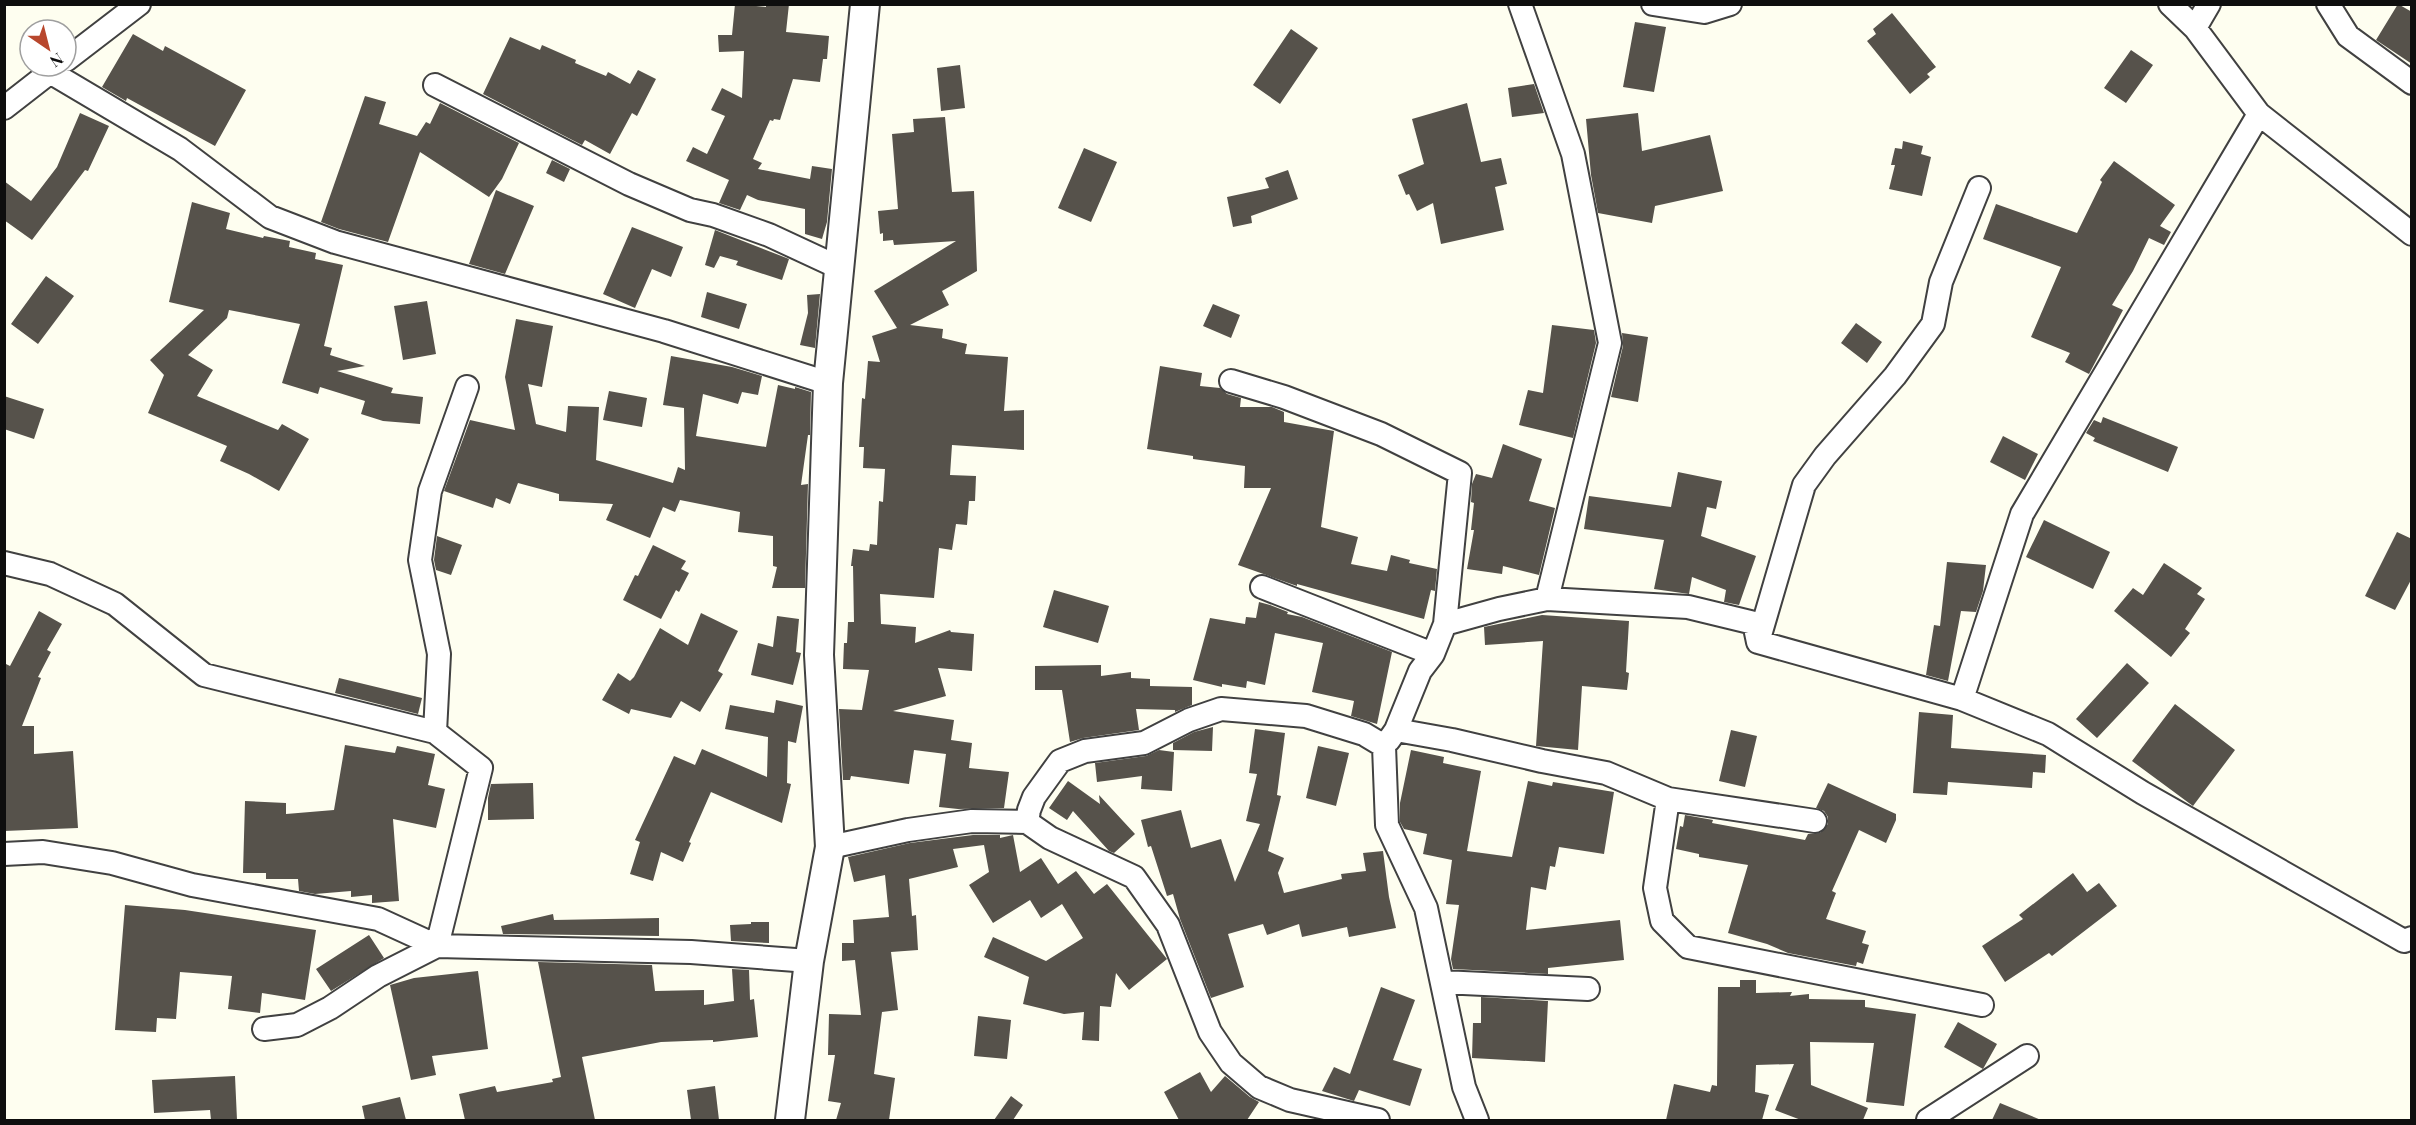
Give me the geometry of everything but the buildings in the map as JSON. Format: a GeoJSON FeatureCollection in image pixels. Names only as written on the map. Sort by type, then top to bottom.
{"type":"FeatureCollection","features":[{"type":"Feature","properties":{"kind":"street"},"geometry":{"type":"LineString","coordinates":[[78,51],[139,4]]}},
{"type":"Feature","properties":{"kind":"street"},"geometry":{"type":"LineString","coordinates":[[790,1120],[809,961],[830,847],[819,655],[828,383],[865,4]]}},
{"type":"Feature","properties":{"kind":"street"},"geometry":{"type":"LineString","coordinates":[[1520,4],[1573,154],[1610,343],[1547,600]]}},
{"type":"Feature","properties":{"kind":"street"},"geometry":{"type":"LineString","coordinates":[[1653,4],[1704,12],[1730,4]]}},
{"type":"Feature","properties":{"kind":"street"},"geometry":{"type":"LineString","coordinates":[[2170,4],[2195,28],[2259,114],[2412,234]]}},
{"type":"Feature","properties":{"kind":"street"},"geometry":{"type":"LineString","coordinates":[[2195,28],[2209,4]]}},
{"type":"Feature","properties":{"kind":"street"},"geometry":{"type":"LineString","coordinates":[[2328,4],[2348,36],[2412,83]]}},
{"type":"Feature","properties":{"kind":"street"},"geometry":{"type":"LineString","coordinates":[[4,108],[43,78]]}},
{"type":"Feature","properties":{"kind":"street"},"geometry":{"type":"LineString","coordinates":[[76,78],[180,149],[270,217],[345,245],[663,331],[828,383]]}},
{"type":"Feature","properties":{"kind":"street"},"geometry":{"type":"LineString","coordinates":[[435,85],[629,184],[690,210],[713,215],[769,235],[840,268]]}},
{"type":"Feature","properties":{"kind":"street"},"geometry":{"type":"LineString","coordinates":[[1962,699],[2022,514],[2259,114]]}},
{"type":"Feature","properties":{"kind":"street"},"geometry":{"type":"LineString","coordinates":[[1758,642],[1804,485],[1825,456],[1895,376],[1933,324],[1941,282],[1979,188]]}},
{"type":"Feature","properties":{"kind":"street"},"geometry":{"type":"LineString","coordinates":[[1231,381],[1284,397],[1381,434],[1460,473],[1445,624],[1433,654],[1420,671],[1390,738],[1387,825],[1426,908],[1464,1087],[1477,1120]]}},
{"type":"Feature","properties":{"kind":"street"},"geometry":{"type":"LineString","coordinates":[[435,732],[439,654],[420,560],[430,491],[467,387]]}},
{"type":"Feature","properties":{"kind":"street"},"geometry":{"type":"LineString","coordinates":[[4,563],[50,574],[116,604],[204,675],[435,732],[481,768],[437,946],[378,976],[330,1008],[297,1025],[264,1029]]}},
{"type":"Feature","properties":{"kind":"street"},"geometry":{"type":"LineString","coordinates":[[1262,587],[1433,654]]}},
{"type":"Feature","properties":{"kind":"street"},"geometry":{"type":"LineString","coordinates":[[1445,624],[1500,609],[1547,600],[1688,607],[1754,623],[1758,642]]}},
{"type":"Feature","properties":{"kind":"street"},"geometry":{"type":"LineString","coordinates":[[1758,642],[1962,699],[2048,734],[2143,793],[2393,935],[2404,941],[2412,938]]}},
{"type":"Feature","properties":{"kind":"street"},"geometry":{"type":"LineString","coordinates":[[1028,822],[1029,810],[1034,797],[1060,760],[1085,750],[1144,743],[1189,720],[1221,709],[1306,716],[1364,734],[1390,738],[1452,740],[1606,773],[1668,799],[1815,821]]}},
{"type":"Feature","properties":{"kind":"street"},"geometry":{"type":"LineString","coordinates":[[1668,799],[1655,888],[1662,921],[1688,947],[1982,1005]]}},
{"type":"Feature","properties":{"kind":"street"},"geometry":{"type":"LineString","coordinates":[[830,847],[908,830],[972,821],[1028,822],[1050,838],[1134,877],[1168,925],[1210,1032],[1231,1063],[1259,1087],[1290,1100],[1378,1120]]}},
{"type":"Feature","properties":{"kind":"street"},"geometry":{"type":"LineString","coordinates":[[4,854],[43,852],[112,863],[192,885],[378,919],[437,946],[691,952],[809,961]]}},
{"type":"Feature","properties":{"kind":"street"},"geometry":{"type":"LineString","coordinates":[[1442,982],[1588,989]]}},
{"type":"Feature","properties":{"kind":"street"},"geometry":{"type":"LineString","coordinates":[[1928,1120],[2027,1056]]}}]}
